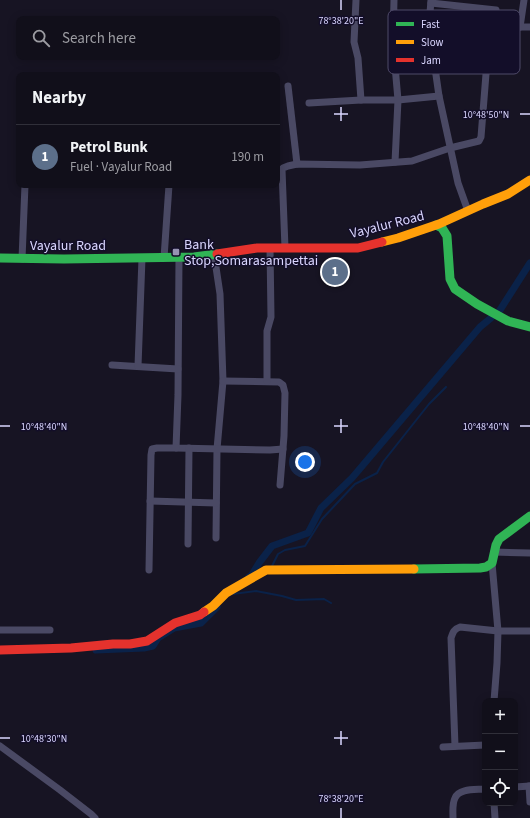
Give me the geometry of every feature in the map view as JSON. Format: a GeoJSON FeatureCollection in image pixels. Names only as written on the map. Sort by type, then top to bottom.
{"type":"FeatureCollection","features":[{"type":"Feature","properties":{"kind":"street"},"geometry":{"type":"LineString","coordinates":[[356,0],[354,42],[358,58],[361,100]]}},
{"type":"Feature","properties":{"kind":"street"},"geometry":{"type":"LineString","coordinates":[[394,0],[394,10]]}},
{"type":"Feature","properties":{"kind":"street"},"geometry":{"type":"LineString","coordinates":[[524,0],[520,27],[530,27]]}},
{"type":"Feature","properties":{"kind":"street"},"geometry":{"type":"LineString","coordinates":[[431,2],[496,10]]}},
{"type":"Feature","properties":{"kind":"street"},"geometry":{"type":"LineString","coordinates":[[395,162],[398,100],[396,74]]}},
{"type":"Feature","properties":{"kind":"street"},"geometry":{"type":"LineString","coordinates":[[436,74],[458,183],[468,211]]}},
{"type":"Feature","properties":{"kind":"street"},"geometry":{"type":"LineString","coordinates":[[285,248],[283,168],[297,164],[360,165],[412,161],[450,148],[475,143],[479,141],[480,137],[486,74]]}},
{"type":"Feature","properties":{"kind":"street"},"geometry":{"type":"LineString","coordinates":[[288,86],[297,164]]}},
{"type":"Feature","properties":{"kind":"street"},"geometry":{"type":"LineString","coordinates":[[309,103],[361,100],[398,100],[439,96]]}},
{"type":"Feature","properties":{"kind":"street","name":"Vayalur Road"},"geometry":{"type":"LineString","coordinates":[[0,258],[164,258],[194,257],[257,248],[358,248],[398,238],[436,225],[508,194],[530,180]]}},
{"type":"Feature","properties":{"kind":"street"},"geometry":{"type":"LineString","coordinates":[[22,259],[25,188]]}},
{"type":"Feature","properties":{"kind":"street"},"geometry":{"type":"LineString","coordinates":[[164,258],[169,188]]}},
{"type":"Feature","properties":{"kind":"street"},"geometry":{"type":"LineString","coordinates":[[436,225],[442,228],[447,236],[450,279],[455,289],[477,304],[508,321],[530,327]]}},
{"type":"Feature","properties":{"kind":"street"},"geometry":{"type":"LineString","coordinates":[[267,381],[267,331],[271,317],[270,248]]}},
{"type":"Feature","properties":{"kind":"street"},"geometry":{"type":"LineString","coordinates":[[214,254],[220,294],[223,381],[217,449],[216,538]]}},
{"type":"Feature","properties":{"kind":"street"},"geometry":{"type":"LineString","coordinates":[[176,448],[178,257]]}},
{"type":"Feature","properties":{"kind":"street"},"geometry":{"type":"LineString","coordinates":[[138,366],[142,258]]}},
{"type":"Feature","properties":{"kind":"street"},"geometry":{"type":"LineString","coordinates":[[112,364],[178,369]]}},
{"type":"Feature","properties":{"kind":"street"},"geometry":{"type":"LineString","coordinates":[[223,381],[267,381],[279,382],[283,385],[285,393],[284,436],[280,485]]}},
{"type":"Feature","properties":{"kind":"street"},"geometry":{"type":"LineString","coordinates":[[188,544],[189,448]]}},
{"type":"Feature","properties":{"kind":"street"},"geometry":{"type":"LineString","coordinates":[[149,570],[152,449],[283,449]]}},
{"type":"Feature","properties":{"kind":"street"},"geometry":{"type":"LineString","coordinates":[[150,501],[216,503]]}},
{"type":"Feature","properties":{"kind":"street"},"geometry":{"type":"LineString","coordinates":[[494,698],[498,631],[492,562],[499,539],[530,516]]}},
{"type":"Feature","properties":{"kind":"street"},"geometry":{"type":"LineString","coordinates":[[494,552],[530,553]]}},
{"type":"Feature","properties":{"kind":"street"},"geometry":{"type":"LineString","coordinates":[[0,650],[71,648],[130,644],[147,641],[175,623],[200,615],[213,606],[226,593],[266,570],[480,568],[486,567],[492,562]]}},
{"type":"Feature","properties":{"kind":"street"},"geometry":{"type":"LineString","coordinates":[[455,746],[451,638],[453,632],[455,629],[460,627],[498,631],[530,631]]}},
{"type":"Feature","properties":{"kind":"street"},"geometry":{"type":"LineString","coordinates":[[0,630],[50,630]]}},
{"type":"Feature","properties":{"kind":"street"},"geometry":{"type":"LineString","coordinates":[[443,747],[482,745]]}},
{"type":"Feature","properties":{"kind":"street"},"geometry":{"type":"LineString","coordinates":[[0,746],[95,818]]}},
{"type":"Feature","properties":{"kind":"street"},"geometry":{"type":"LineString","coordinates":[[518,787],[530,786],[530,802]]}},
{"type":"Feature","properties":{"kind":"street"},"geometry":{"type":"LineString","coordinates":[[453,818],[453,803],[458,794],[463,791],[482,789]]}},
{"type":"Feature","properties":{"kind":"street"},"geometry":{"type":"LineString","coordinates":[[494,806],[495,818]]}},
{"type":"Feature","properties":{"kind":"waterway"},"geometry":{"type":"LineString","coordinates":[[500,310],[530,263]]}},
{"type":"Feature","properties":{"kind":"waterway"},"geometry":{"type":"LineString","coordinates":[[249,577],[272,546],[308,533],[321,508],[352,478],[480,327],[491,318]]}},
{"type":"Feature","properties":{"kind":"waterway"},"geometry":{"type":"LineString","coordinates":[[272,566],[278,554],[285,550],[305,546],[322,519],[355,484],[377,473],[383,462],[429,404],[446,387]]}},
{"type":"Feature","properties":{"kind":"waterway"},"geometry":{"type":"LineString","coordinates":[[233,594],[256,591],[296,600],[324,599],[331,603]]}},
{"type":"Feature","properties":{"kind":"waterway"},"geometry":{"type":"LineString","coordinates":[[96,650],[144,648],[153,646],[158,638],[174,628],[201,623],[217,607]]}},
{"type":"Feature","properties":{"kind":"traffic: fast"},"geometry":{"type":"LineString","coordinates":[[436,225],[442,228],[447,236],[450,279],[455,289],[477,304],[508,321],[530,327]]}},
{"type":"Feature","properties":{"kind":"traffic: fast"},"geometry":{"type":"LineString","coordinates":[[0,258],[64,259],[194,257],[217,254]]}},
{"type":"Feature","properties":{"kind":"traffic: fast"},"geometry":{"type":"LineString","coordinates":[[414,569],[486,567],[492,563],[499,539],[530,516]]}},
{"type":"Feature","properties":{"kind":"traffic: slow"},"geometry":{"type":"LineString","coordinates":[[382,242],[439,224],[508,194],[530,180]]}},
{"type":"Feature","properties":{"kind":"traffic: slow"},"geometry":{"type":"LineString","coordinates":[[204,612],[213,606],[226,593],[266,570],[414,569]]}},
{"type":"Feature","properties":{"kind":"traffic: jam"},"geometry":{"type":"LineString","coordinates":[[217,254],[257,248],[358,248],[382,242]]}},
{"type":"Feature","properties":{"kind":"traffic: jam"},"geometry":{"type":"LineString","coordinates":[[0,650],[71,648],[130,644],[147,641],[175,623],[200,615],[204,612]]}},
{"type":"Feature","properties":{"kind":"place","name":"Bank Stop,Somarasampettai"},"geometry":{"type":"Point","coordinates":[176,252]}},
{"type":"Feature","properties":{"kind":"place","name":"Petrol Bunk"},"geometry":{"type":"Point","coordinates":[335,272]}}]}
